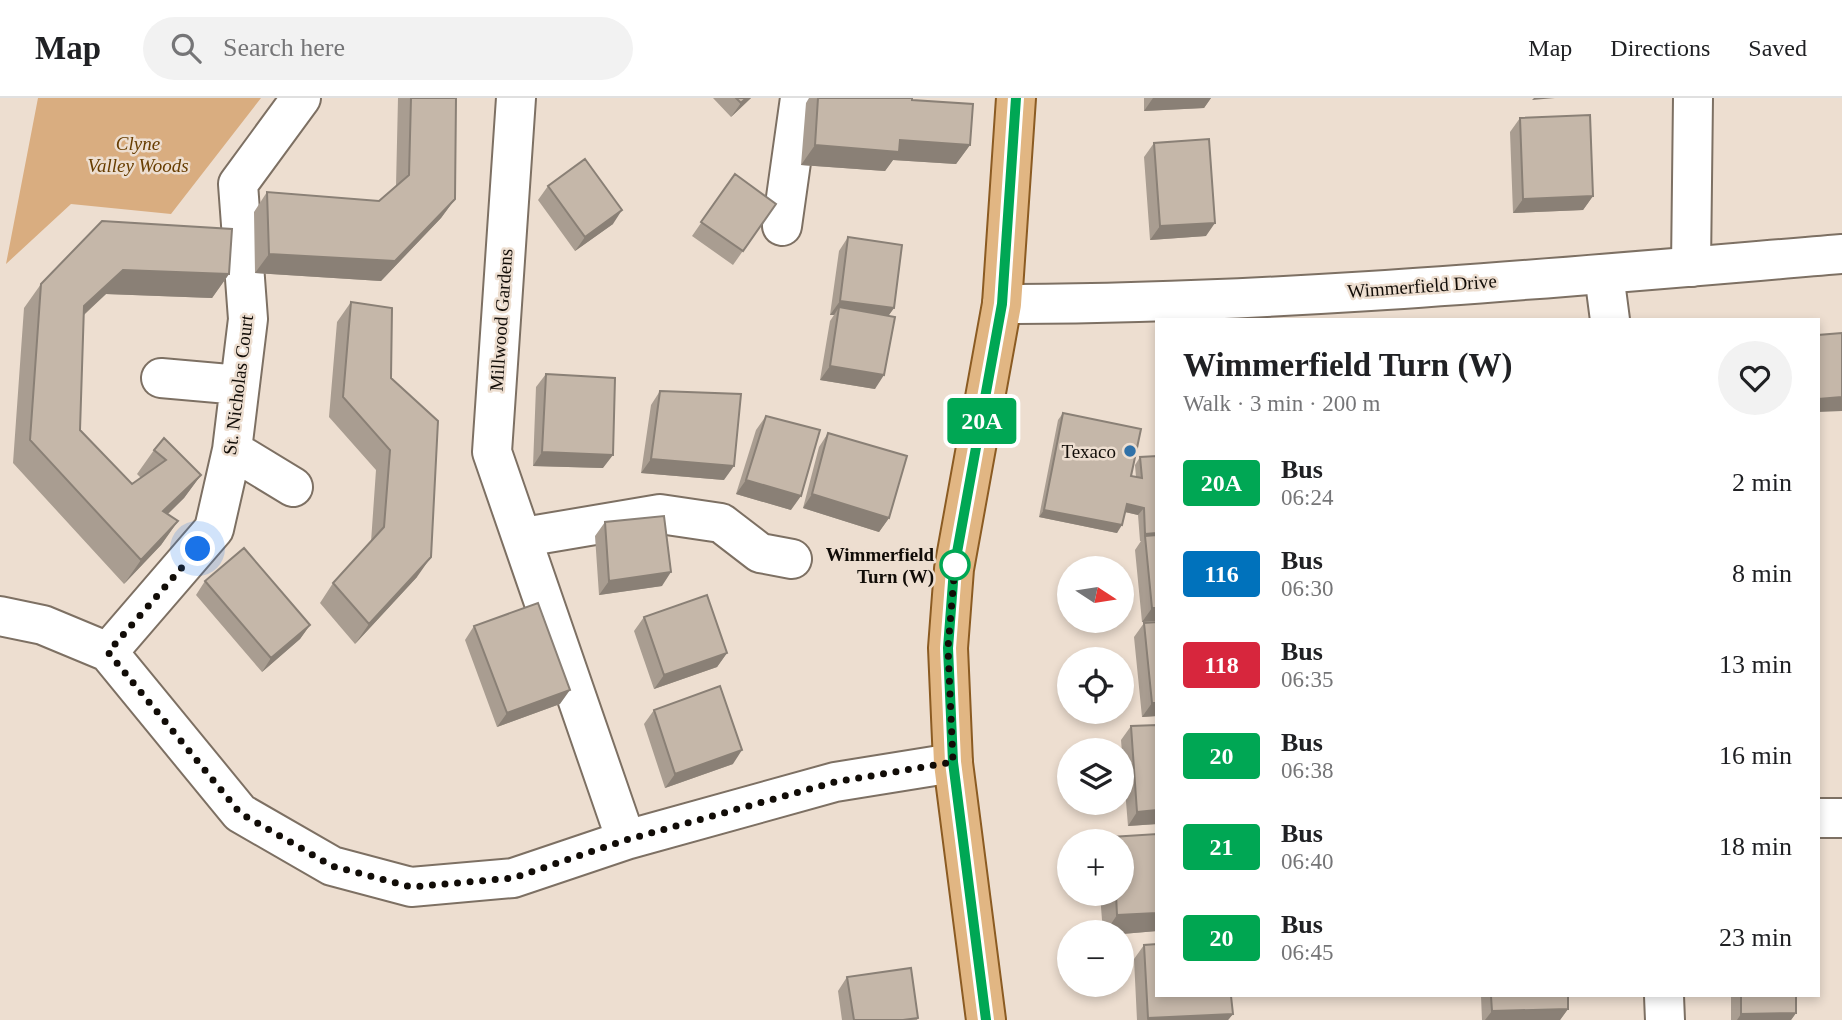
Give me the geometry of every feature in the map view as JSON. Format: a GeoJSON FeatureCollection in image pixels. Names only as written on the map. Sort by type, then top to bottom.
{"type":"FeatureCollection","features":[{"type":"Feature","properties":{"kind":"main road"},"geometry":{"type":"LineString","coordinates":[[986,1020],[953,762],[948,648],[954,569],[1002,304],[1016,98]]}},
{"type":"Feature","properties":{"kind":"street","name":"St. Nicholas Court"},"geometry":{"type":"LineString","coordinates":[[108,652],[214,529],[232,450],[248,319],[238,184],[301,98]]}},
{"type":"Feature","properties":{"kind":"street","name":"Millwood Gardens"},"geometry":{"type":"LineString","coordinates":[[516,98],[492,452],[524,537],[626,840]]}},
{"type":"Feature","properties":{"kind":"street"},"geometry":{"type":"LineString","coordinates":[[782,226],[800,98]]}},
{"type":"Feature","properties":{"kind":"street"},"geometry":{"type":"LineString","coordinates":[[1691,267],[1693,98]]}},
{"type":"Feature","properties":{"kind":"street","name":"Wimmerfield Drive"},"geometry":{"type":"LineString","coordinates":[[1002,304],[1133,304],[1604,274],[1842,254]]}},
{"type":"Feature","properties":{"kind":"street"},"geometry":{"type":"LineString","coordinates":[[1604,274],[1610,318]]}},
{"type":"Feature","properties":{"kind":"street"},"geometry":{"type":"LineString","coordinates":[[161,378],[240,386]]}},
{"type":"Feature","properties":{"kind":"street"},"geometry":{"type":"LineString","coordinates":[[232,450],[293,487]]}},
{"type":"Feature","properties":{"kind":"street"},"geometry":{"type":"LineString","coordinates":[[524,537],[660,514],[721,523],[760,553],[792,559]]}},
{"type":"Feature","properties":{"kind":"street"},"geometry":{"type":"LineString","coordinates":[[0,616],[43,625],[108,652],[240,813],[332,866],[411,887],[513,878],[626,840],[835,782],[953,762]]}},
{"type":"Feature","properties":{"kind":"street"},"geometry":{"type":"LineString","coordinates":[[1820,818],[1842,818]]}},
{"type":"Feature","properties":{"kind":"street"},"geometry":{"type":"LineString","coordinates":[[1664,997],[1665,1020]]}},
{"type":"Feature","properties":{"kind":"green space","name":"Clyne Valley Woods"},"geometry":{"type":"Polygon","coordinates":[[[38,98],[261,98],[171,214],[71,204],[6,264],[38,98]]]}},
{"type":"Feature","properties":{"kind":"building"},"geometry":{"type":"Polygon","coordinates":[[[411,98],[456,98],[455,199],[395,261],[269,254],[267,192],[379,201],[409,175],[411,98]]]}},
{"type":"Feature","properties":{"kind":"building"},"geometry":{"type":"Polygon","coordinates":[[[818,98],[912,98],[973,104],[970,145],[900,140],[899,152],[815,145],[818,98]]]}},
{"type":"Feature","properties":{"kind":"building"},"geometry":{"type":"Polygon","coordinates":[[[1590,115],[1593,196],[1523,199],[1520,118],[1590,115]]]}},
{"type":"Feature","properties":{"kind":"building"},"geometry":{"type":"Polygon","coordinates":[[[1209,139],[1215,223],[1160,226],[1154,143],[1209,139]]]}},
{"type":"Feature","properties":{"kind":"building"},"geometry":{"type":"Polygon","coordinates":[[[585,159],[622,210],[585,237],[548,186],[585,159]]]}},
{"type":"Feature","properties":{"kind":"building"},"geometry":{"type":"Polygon","coordinates":[[[735,174],[776,204],[743,251],[701,222],[735,174]]]}},
{"type":"Feature","properties":{"kind":"building"},"geometry":{"type":"Polygon","coordinates":[[[102,221],[232,229],[229,274],[123,270],[84,306],[80,430],[132,484],[166,460],[154,450],[164,438],[201,475],[163,511],[178,521],[141,560],[30,440],[41,284],[102,221]]]}},
{"type":"Feature","properties":{"kind":"building"},"geometry":{"type":"Polygon","coordinates":[[[848,237],[902,245],[894,308],[840,301],[848,237]]]}},
{"type":"Feature","properties":{"kind":"building"},"geometry":{"type":"Polygon","coordinates":[[[351,302],[392,308],[391,378],[438,421],[431,557],[369,624],[333,583],[384,527],[390,450],[343,397],[351,302]]]}},
{"type":"Feature","properties":{"kind":"building"},"geometry":{"type":"Polygon","coordinates":[[[839,307],[895,317],[884,375],[830,366],[839,307]]]}},
{"type":"Feature","properties":{"kind":"building"},"geometry":{"type":"Polygon","coordinates":[[[1842,333],[1842,397],[1820,399],[1820,335],[1842,333]]]}},
{"type":"Feature","properties":{"kind":"building"},"geometry":{"type":"Polygon","coordinates":[[[546,374],[615,378],[613,455],[542,452],[546,374]]]}},
{"type":"Feature","properties":{"kind":"building"},"geometry":{"type":"Polygon","coordinates":[[[660,391],[741,394],[734,466],[651,459],[660,391]]]}},
{"type":"Feature","properties":{"kind":"building"},"geometry":{"type":"Polygon","coordinates":[[[1063,413],[1141,429],[1131,476],[1142,478],[1140,457],[1155,456],[1155,533],[1145,534],[1144,508],[1127,504],[1122,525],[1044,510],[1063,413]]]}},
{"type":"Feature","properties":{"kind":"building"},"geometry":{"type":"Polygon","coordinates":[[[766,416],[820,430],[801,496],[746,480],[766,416]]]}},
{"type":"Feature","properties":{"kind":"building"},"geometry":{"type":"Polygon","coordinates":[[[828,433],[907,456],[889,518],[812,494],[828,433]]]}},
{"type":"Feature","properties":{"kind":"building"},"geometry":{"type":"Polygon","coordinates":[[[664,516],[671,572],[609,581],[605,522],[664,516]]]}},
{"type":"Feature","properties":{"kind":"building"},"geometry":{"type":"Polygon","coordinates":[[[1155,535],[1155,608],[1152,608],[1145,536],[1155,535]]]}},
{"type":"Feature","properties":{"kind":"building"},"geometry":{"type":"Polygon","coordinates":[[[244,548],[310,625],[271,658],[205,581],[244,548]]]}},
{"type":"Feature","properties":{"kind":"building"},"geometry":{"type":"Polygon","coordinates":[[[707,595],[727,653],[664,675],[644,617],[707,595]]]}},
{"type":"Feature","properties":{"kind":"building"},"geometry":{"type":"Polygon","coordinates":[[[538,603],[570,690],[507,713],[474,626],[538,603]]]}},
{"type":"Feature","properties":{"kind":"building"},"geometry":{"type":"Polygon","coordinates":[[[1155,622],[1155,703],[1152,703],[1144,623],[1155,622]]]}},
{"type":"Feature","properties":{"kind":"building"},"geometry":{"type":"Polygon","coordinates":[[[720,686],[742,750],[675,774],[654,710],[720,686]]]}},
{"type":"Feature","properties":{"kind":"building"},"geometry":{"type":"Polygon","coordinates":[[[1155,725],[1155,810],[1137,812],[1134,738],[1131,726],[1155,725]]]}},
{"type":"Feature","properties":{"kind":"building"},"geometry":{"type":"Polygon","coordinates":[[[1155,834],[1155,913],[1117,915],[1117,906],[1134,906],[1134,836],[1155,834]]]}},
{"type":"Feature","properties":{"kind":"building"},"geometry":{"type":"Polygon","coordinates":[[[1155,944],[1155,997],[1231,997],[1233,1014],[1148,1018],[1144,945],[1155,944]]]}},
{"type":"Feature","properties":{"kind":"building"},"geometry":{"type":"Polygon","coordinates":[[[911,968],[918,1018],[854,1020],[847,977],[911,968]]]}},
{"type":"Feature","properties":{"kind":"building"},"geometry":{"type":"Polygon","coordinates":[[[1491,997],[1568,997],[1568,1009],[1492,1011],[1491,997]]]}},
{"type":"Feature","properties":{"kind":"building"},"geometry":{"type":"Polygon","coordinates":[[[1741,997],[1796,997],[1796,1013],[1741,1014],[1741,997]]]}},
{"type":"Feature","properties":{"kind":"bus line","name":"20A"},"geometry":{"type":"LineString","coordinates":[[986,1020],[953,762],[948,648],[954,569],[1002,304],[1016,98]]}},
{"type":"Feature","properties":{"kind":"place","name":"Texaco"},"geometry":{"type":"Point","coordinates":[1130,451]}},
{"type":"Feature","properties":{"kind":"place","name":"Wimmerfield Turn (W)"},"geometry":{"type":"Point","coordinates":[955,565]}},
{"type":"Feature","properties":{"kind":"route"},"geometry":{"type":"LineString","coordinates":[[198,549],[108,652],[240,813],[332,866],[411,887],[513,878],[626,840],[835,782],[953,762],[948,648],[955,565]]}}]}
